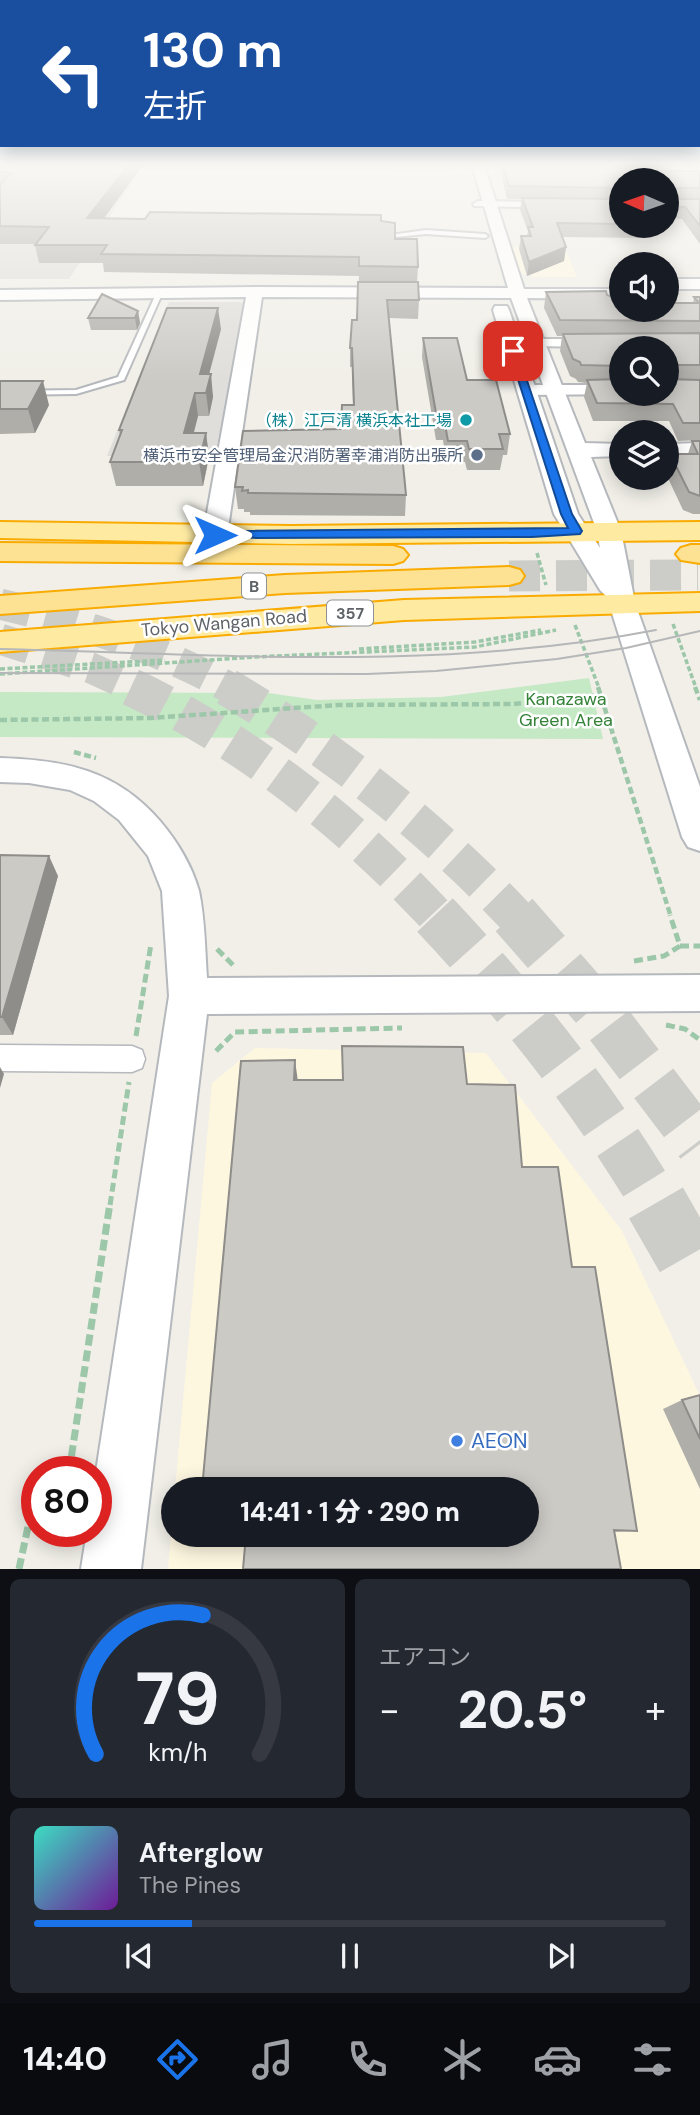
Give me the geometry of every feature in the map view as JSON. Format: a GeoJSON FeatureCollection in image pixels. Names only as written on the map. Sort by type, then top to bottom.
{"type":"FeatureCollection","features":[{"type":"Feature","properties":{"kind":"highway"},"geometry":{"type":"LineString","coordinates":[[0,530],[215,535],[532,534],[610,531],[696,573]]}},
{"type":"Feature","properties":{"kind":"highway","name":"B"},"geometry":{"type":"LineString","coordinates":[[0,552],[236,556],[507,566],[0,605]]}},
{"type":"Feature","properties":{"kind":"highway","name":"Tokyo Wangan Road"},"geometry":{"type":"LineString","coordinates":[[0,642],[366,612],[558,618],[622,603],[696,573]]}},
{"type":"Feature","properties":{"kind":"street"},"geometry":{"type":"LineString","coordinates":[[485,235],[506,289],[535,343],[610,531],[622,603],[700,837]]}},
{"type":"Feature","properties":{"kind":"street"},"geometry":{"type":"LineString","coordinates":[[492,235],[506,289],[525,390],[566,514],[622,603]]}},
{"type":"Feature","properties":{"kind":"street"},"geometry":{"type":"LineString","coordinates":[[679,284],[700,284]]}},
{"type":"Feature","properties":{"kind":"street"},"geometry":{"type":"LineString","coordinates":[[0,285],[506,289],[609,293]]}},
{"type":"Feature","properties":{"kind":"street"},"geometry":{"type":"LineString","coordinates":[[0,295],[506,289],[609,285]]}},
{"type":"Feature","properties":{"kind":"street"},"geometry":{"type":"LineString","coordinates":[[215,535],[255,292]]}},
{"type":"Feature","properties":{"kind":"street"},"geometry":{"type":"LineString","coordinates":[[679,294],[700,294]]}},
{"type":"Feature","properties":{"kind":"street"},"geometry":{"type":"LineString","coordinates":[[535,343],[609,343]]}},
{"type":"Feature","properties":{"kind":"street"},"geometry":{"type":"LineString","coordinates":[[525,390],[609,390]]}},
{"type":"Feature","properties":{"kind":"street"},"geometry":{"type":"LineString","coordinates":[[576,450],[609,450]]}},
{"type":"Feature","properties":{"kind":"street"},"geometry":{"type":"LineString","coordinates":[[679,450],[700,450]]}},
{"type":"Feature","properties":{"kind":"street"},"geometry":{"type":"LineString","coordinates":[[0,770],[29,771],[76,779],[106,792],[131,811],[163,849],[180,891],[189,996],[111,1569]]}},
{"type":"Feature","properties":{"kind":"street"},"geometry":{"type":"LineString","coordinates":[[189,996],[700,993]]}},
{"type":"Feature","properties":{"kind":"street"},"geometry":{"type":"LineString","coordinates":[[0,1058],[132,1059]]}},
{"type":"Feature","properties":{"kind":"lane"},"geometry":{"type":"LineString","coordinates":[[0,393],[76,392],[116,381],[121,377],[159,294]]}},
{"type":"Feature","properties":{"kind":"path"},"geometry":{"type":"LineString","coordinates":[[532,534],[558,618]]}},
{"type":"Feature","properties":{"kind":"path"},"geometry":{"type":"LineString","coordinates":[[696,573],[671,621],[700,700]]}},
{"type":"Feature","properties":{"kind":"path"},"geometry":{"type":"LineString","coordinates":[[558,618],[556,617],[576,625],[601,695],[680,946]]}},
{"type":"Feature","properties":{"kind":"path"},"geometry":{"type":"LineString","coordinates":[[0,671],[475,642],[558,618],[586,621]]}},
{"type":"Feature","properties":{"kind":"path"},"geometry":{"type":"LineString","coordinates":[[0,671],[475,647],[576,625]]}},
{"type":"Feature","properties":{"kind":"path"},"geometry":{"type":"LineString","coordinates":[[0,720],[151,718],[338,705],[514,704],[601,695]]}},
{"type":"Feature","properties":{"kind":"path"},"geometry":{"type":"LineString","coordinates":[[69,751],[100,760]]}},
{"type":"Feature","properties":{"kind":"path"},"geometry":{"type":"LineString","coordinates":[[71,1456],[153,934]]}},
{"type":"Feature","properties":{"kind":"path"},"geometry":{"type":"LineString","coordinates":[[629,962],[664,956],[680,946],[700,946]]}},
{"type":"Feature","properties":{"kind":"path"},"geometry":{"type":"LineString","coordinates":[[216,948],[241,972]]}},
{"type":"Feature","properties":{"kind":"path"},"geometry":{"type":"LineString","coordinates":[[660,1024],[685,1029],[700,1040]]}},
{"type":"Feature","properties":{"kind":"path"},"geometry":{"type":"LineString","coordinates":[[210,1060],[216,1049],[236,1032],[411,1028]]}},
{"type":"Feature","properties":{"kind":"path"},"geometry":{"type":"LineString","coordinates":[[19,1569],[24,1547]]}},
{"type":"Feature","properties":{"kind":"shaded area"},"geometry":{"type":"Polygon","coordinates":[[[0,235],[98,235],[69,279],[0,279],[0,235]]]}},
{"type":"Feature","properties":{"kind":"shaded area"},"geometry":{"type":"Polygon","coordinates":[[[512,247],[565,248],[577,277],[534,277],[519,272],[512,247]]]}},
{"type":"Feature","properties":{"kind":"shaded area"},"geometry":{"type":"Polygon","coordinates":[[[169,302],[247,302],[215,455],[107,456],[169,302]]]}},
{"type":"Feature","properties":{"kind":"shaded area"},"geometry":{"type":"Polygon","coordinates":[[[255,1048],[486,1053],[622,1231],[700,1396],[700,1569],[168,1569],[170,1547],[539,1547],[539,1477],[176,1477],[212,1083],[255,1048]]]}},
{"type":"Feature","properties":{"kind":"green space","name":"Kanazawa Green Area"},"geometry":{"type":"Polygon","coordinates":[[[589,678],[603,739],[0,737],[0,692],[268,693],[317,700],[441,697],[589,678]]]}},
{"type":"Feature","properties":{"kind":"building"},"geometry":{"type":"Polygon","coordinates":[[[43,235],[395,235],[395,239],[417,239],[418,267],[359,266],[359,257],[101,254],[107,245],[35,245],[43,235]]]}},
{"type":"Feature","properties":{"kind":"building"},"geometry":{"type":"Polygon","coordinates":[[[562,235],[566,247],[529,262],[521,236],[562,235]]]}},
{"type":"Feature","properties":{"kind":"building"},"geometry":{"type":"Polygon","coordinates":[[[358,282],[418,282],[419,300],[387,300],[406,495],[248,493],[248,490],[242,491],[243,487],[235,487],[243,431],[341,429],[342,405],[354,405],[350,348],[352,320],[357,320],[358,282]]]}},
{"type":"Feature","properties":{"kind":"building"},"geometry":{"type":"Polygon","coordinates":[[[606,291],[609,296],[609,320],[560,320],[546,292],[606,291]]]}},
{"type":"Feature","properties":{"kind":"building"},"geometry":{"type":"Polygon","coordinates":[[[102,294],[138,311],[135,318],[88,318],[102,294]]]}},
{"type":"Feature","properties":{"kind":"building"},"geometry":{"type":"Polygon","coordinates":[[[694,297],[700,297],[700,321],[679,321],[679,303],[699,303],[694,297]]]}},
{"type":"Feature","properties":{"kind":"building"},"geometry":{"type":"Polygon","coordinates":[[[167,308],[218,308],[200,374],[211,374],[206,393],[195,393],[184,433],[206,433],[199,462],[110,462],[122,430],[119,430],[167,308]]]}},
{"type":"Feature","properties":{"kind":"building"},"geometry":{"type":"Polygon","coordinates":[[[700,333],[700,365],[679,365],[679,336],[609,336],[609,366],[581,365],[573,359],[563,334],[700,333]]]}},
{"type":"Feature","properties":{"kind":"building"},"geometry":{"type":"Polygon","coordinates":[[[423,338],[457,338],[467,380],[496,380],[510,434],[499,434],[503,449],[469,449],[467,441],[448,441],[444,419],[437,419],[423,338]]]}},
{"type":"Feature","properties":{"kind":"building"},"geometry":{"type":"Polygon","coordinates":[[[609,379],[609,403],[597,403],[587,380],[609,379]]]}},
{"type":"Feature","properties":{"kind":"building"},"geometry":{"type":"Polygon","coordinates":[[[679,379],[700,380],[700,423],[683,423],[674,406],[679,406],[679,379]]]}},
{"type":"Feature","properties":{"kind":"building"},"geometry":{"type":"Polygon","coordinates":[[[0,381],[43,381],[28,409],[0,409],[0,381]]]}},
{"type":"Feature","properties":{"kind":"building"},"geometry":{"type":"Polygon","coordinates":[[[692,441],[700,441],[700,496],[689,492],[679,472],[679,454],[698,454],[692,441]]]}},
{"type":"Feature","properties":{"kind":"building"},"geometry":{"type":"Polygon","coordinates":[[[0,855],[49,856],[2,1017],[0,1017],[0,855]]]}},
{"type":"Feature","properties":{"kind":"building"},"geometry":{"type":"Polygon","coordinates":[[[342,1046],[463,1047],[467,1084],[515,1085],[522,1167],[558,1167],[572,1267],[595,1267],[637,1531],[614,1530],[621,1569],[243,1569],[245,1547],[539,1547],[539,1477],[203,1477],[241,1061],[295,1060],[294,1080],[343,1080],[342,1046]]]}},
{"type":"Feature","properties":{"kind":"building"},"geometry":{"type":"Polygon","coordinates":[[[700,1395],[700,1439],[682,1400],[700,1395]]]}},
{"type":"Feature","properties":{"kind":"tunnel"},"geometry":{"type":"LineString","coordinates":[[509,576],[698,575]]}},
{"type":"Feature","properties":{"kind":"tunnel"},"geometry":{"type":"LineString","coordinates":[[0,604],[118,638],[175,661],[230,688]]}},
{"type":"Feature","properties":{"kind":"tunnel"},"geometry":{"type":"LineString","coordinates":[[0,639],[91,668],[135,688]]}},
{"type":"Feature","properties":{"kind":"tunnel"},"geometry":{"type":"LineString","coordinates":[[131,687],[216,733],[295,787],[369,849],[437,917]]}},
{"type":"Feature","properties":{"kind":"tunnel"},"geometry":{"type":"LineString","coordinates":[[227,687],[305,737],[379,792],[450,852],[514,915]]}},
{"type":"Feature","properties":{"kind":"tunnel"},"geometry":{"type":"LineString","coordinates":[[435,915],[526,1018],[554,1054],[608,1128],[657,1205]]}},
{"type":"Feature","properties":{"kind":"tunnel"},"geometry":{"type":"LineString","coordinates":[[514,915],[600,1013],[700,1144]]}},
{"type":"Feature","properties":{"kind":"tunnel"},"geometry":{"type":"LineString","coordinates":[[656,1203],[700,1280]]}},
{"type":"Feature","properties":{"kind":"tram line"},"geometry":{"type":"LineString","coordinates":[[0,649],[246,656],[411,656],[575,643],[656,630]]}},
{"type":"Feature","properties":{"kind":"tram line"},"geometry":{"type":"LineString","coordinates":[[0,673],[367,674],[436,671],[557,659],[626,648],[700,631]]}},
{"type":"Feature","properties":{"kind":"place","name":"（株）江戸清 横浜本社工場"},"geometry":{"type":"Point","coordinates":[466,420]}},
{"type":"Feature","properties":{"kind":"place","name":"横浜市安全管理局金沢消防署幸浦消防出張所"},"geometry":{"type":"Point","coordinates":[477,455]}},
{"type":"Feature","properties":{"kind":"place","name":"AEON"},"geometry":{"type":"Point","coordinates":[457,1441]}},
{"type":"Feature","properties":{"kind":"route"},"geometry":{"type":"LineString","coordinates":[[215,535],[532,534],[576,531],[566,514],[513,351]]}}]}
